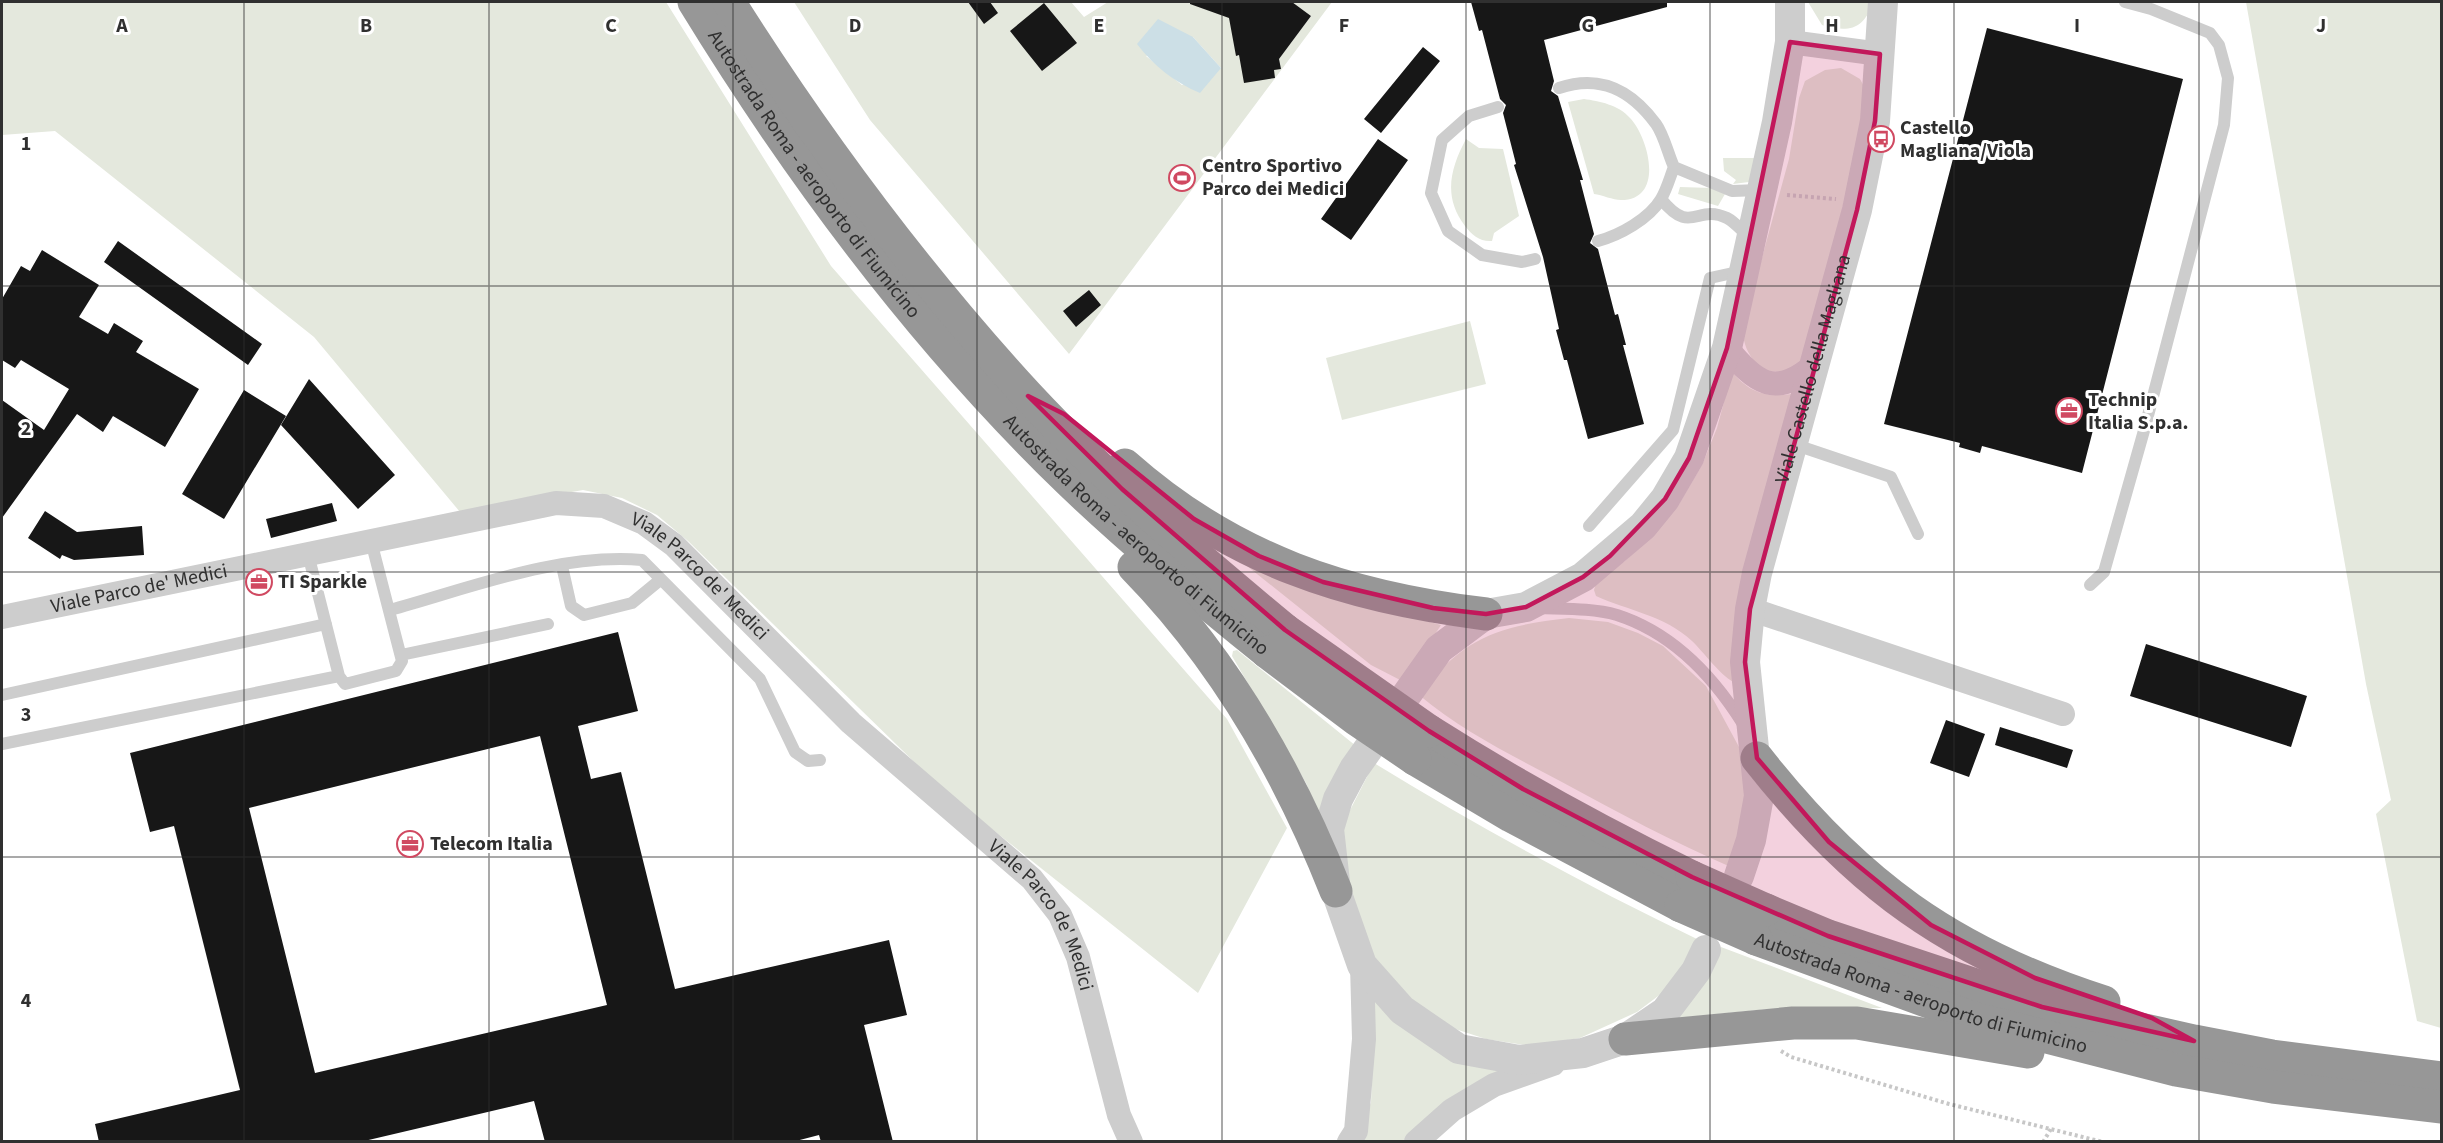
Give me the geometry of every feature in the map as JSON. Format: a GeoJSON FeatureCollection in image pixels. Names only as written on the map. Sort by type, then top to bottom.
{"type":"FeatureCollection","features":[{"type":"Feature","properties":{"kind":"highway","name":"Autostrada Roma - aeroporto di Fiumicino"},"geometry":{"type":"LineString","coordinates":[[694,2],[812,182],[886,278],[981,390],[1071,482],[1185,586],[1276,641],[1422,745],[1523,789],[1613,838],[1687,891],[1973,1018],[2176,1070],[2273,1087],[2442,1107]]}},
{"type":"Feature","properties":{"kind":"highway","name":"Autostrada Roma - aeroporto di Fiumicino"},"geometry":{"type":"LineString","coordinates":[[729,2],[825,147],[898,244],[1028,396],[1122,489],[1202,561],[1276,641]]}},
{"type":"Feature","properties":{"kind":"highway"},"geometry":{"type":"LineString","coordinates":[[1028,396],[1064,414],[1194,519],[1258,556],[1323,582],[1385,598],[1433,608],[1486,614]]}},
{"type":"Feature","properties":{"kind":"highway"},"geometry":{"type":"LineString","coordinates":[[1071,482],[1088,518],[1173,607],[1221,671],[1288,784],[1315,839],[1336,891]]}},
{"type":"Feature","properties":{"kind":"highway"},"geometry":{"type":"LineString","coordinates":[[1754,747],[1795,806],[1829,842],[1873,882],[1931,925],[1986,955],[2036,978],[2152,1018],[2194,1041]]}},
{"type":"Feature","properties":{"kind":"highway","name":"Autostrada Roma - aeroporto di Fiumicino"},"geometry":{"type":"LineString","coordinates":[[1761,925],[1828,936],[2042,1007],[2272,1056],[2442,1078]]}},
{"type":"Feature","properties":{"kind":"highway"},"geometry":{"type":"LineString","coordinates":[[1625,1039],[1793,1023],[1857,1023],[2132,1070],[2176,1070]]}},
{"type":"Feature","properties":{"kind":"street"},"geometry":{"type":"LineString","coordinates":[[1349,1142],[1356,1131],[1364,1039],[1362,965],[1336,891],[1329,830],[1338,799],[1354,769],[1439,649],[1486,614],[1526,608],[1583,577],[1643,526],[1665,500],[1689,459],[1726,348],[1760,188],[1777,122],[1790,42],[1790,2]]}},
{"type":"Feature","properties":{"kind":"street","name":"Viale Castello della Magliana"},"geometry":{"type":"LineString","coordinates":[[1739,876],[1751,840],[1759,796],[1745,662],[1750,609],[1857,210],[1875,121],[1883,2]]}},
{"type":"Feature","properties":{"kind":"street"},"geometry":{"type":"LineString","coordinates":[[1790,42],[1880,54]]}},
{"type":"Feature","properties":{"kind":"street"},"geometry":{"type":"LineString","coordinates":[[1726,348],[1746,372],[1764,383],[1784,383],[1800,377],[1815,364]]}},
{"type":"Feature","properties":{"kind":"street","name":"Viale Parco de' Medici"},"geometry":{"type":"LineString","coordinates":[[2,617],[556,503],[604,506],[644,523],[674,545],[851,723],[1032,879],[1060,915],[1078,957],[1119,1115],[1131,1142]]}},
{"type":"Feature","properties":{"kind":"street"},"geometry":{"type":"LineString","coordinates":[[1750,609],[2063,714]]}},
{"type":"Feature","properties":{"kind":"street"},"geometry":{"type":"LineString","coordinates":[[1416,1142],[1452,1110],[1494,1085],[1625,1039],[1665,1012],[1696,971],[1706,950]]}},
{"type":"Feature","properties":{"kind":"street"},"geometry":{"type":"LineString","coordinates":[[1362,965],[1402,1010],[1460,1048],[1519,1060],[1583,1053]]}},
{"type":"Feature","properties":{"kind":"lane"},"geometry":{"type":"LineString","coordinates":[[2091,585],[2103,572],[2145,427],[2224,125],[2228,78],[2219,45],[2210,33],[2151,9],[2125,2]]}},
{"type":"Feature","properties":{"kind":"lane"},"geometry":{"type":"LineString","coordinates":[[1559,88],[1583,82],[1622,89],[1657,125],[1674,167],[1661,199],[1647,216],[1609,238],[1598,241]]}},
{"type":"Feature","properties":{"kind":"lane"},"geometry":{"type":"LineString","coordinates":[[1498,107],[1469,116],[1442,140],[1431,193],[1448,231],[1482,255],[1522,262],[1535,259]]}},
{"type":"Feature","properties":{"kind":"lane"},"geometry":{"type":"LineString","coordinates":[[1674,167],[1732,191],[1760,188]]}},
{"type":"Feature","properties":{"kind":"lane"},"geometry":{"type":"LineString","coordinates":[[1661,199],[1675,216],[1689,219],[1710,214],[1728,218],[1750,237]]}},
{"type":"Feature","properties":{"kind":"lane"},"geometry":{"type":"LineString","coordinates":[[1589,526],[1673,430],[1710,278],[1743,270]]}},
{"type":"Feature","properties":{"kind":"lane"},"geometry":{"type":"LineString","coordinates":[[1793,444],[1891,477],[1918,534]]}},
{"type":"Feature","properties":{"kind":"lane"},"geometry":{"type":"LineString","coordinates":[[308,554],[339,676],[345,684],[396,671],[402,661],[371,541]]}},
{"type":"Feature","properties":{"kind":"lane"},"geometry":{"type":"LineString","coordinates":[[390,610],[539,570],[616,558],[642,560],[760,679],[795,752],[808,761],[820,760]]}},
{"type":"Feature","properties":{"kind":"lane"},"geometry":{"type":"LineString","coordinates":[[562,567],[571,606],[584,615],[632,603],[660,580]]}},
{"type":"Feature","properties":{"kind":"lane"},"geometry":{"type":"LineString","coordinates":[[1526,608],[1577,609],[1616,615],[1653,630],[1691,658],[1725,695],[1754,747]]}},
{"type":"Feature","properties":{"kind":"lane"},"geometry":{"type":"LineString","coordinates":[[2,695],[326,624]]}},
{"type":"Feature","properties":{"kind":"lane"},"geometry":{"type":"LineString","coordinates":[[401,655],[548,624]]}},
{"type":"Feature","properties":{"kind":"lane"},"geometry":{"type":"LineString","coordinates":[[2,744],[339,676]]}},
{"type":"Feature","properties":{"kind":"path"},"geometry":{"type":"LineString","coordinates":[[1760,188],[1781,194],[1847,200],[1857,210]]}},
{"type":"Feature","properties":{"kind":"path"},"geometry":{"type":"LineString","coordinates":[[1754,1026],[1791,1058],[1949,1104],[2103,1142]]}},
{"type":"Feature","properties":{"kind":"path"},"geometry":{"type":"LineString","coordinates":[[2043,1142],[2051,1129]]}},
{"type":"Feature","properties":{"kind":"highlighted area"},"geometry":{"type":"Polygon","coordinates":[[[1790,42],[1880,54],[1875,121],[1857,210],[1750,609],[1745,662],[1757,758],[1829,842],[1931,925],[2035,978],[2152,1018],[2194,1041],[2042,1007],[1828,936],[1692,877],[1523,789],[1429,731],[1285,630],[1122,489],[1028,396],[1064,414],[1194,519],[1259,556],[1323,582],[1433,608],[1486,614],[1526,607],[1583,577],[1610,556],[1665,499],[1689,458],[1727,348],[1790,42]]]}},
{"type":"Feature","properties":{"kind":"shaded area"},"geometry":{"type":"Polygon","coordinates":[[[2,2],[666,2],[831,266],[1227,719],[1287,828],[1198,993],[944,791],[688,541],[657,515],[622,498],[583,490],[460,512],[314,337],[55,131],[2,135],[2,2]]]}},
{"type":"Feature","properties":{"kind":"shaded area","name":"Centro Sportivo Parco dei Medici"},"geometry":{"type":"Polygon","coordinates":[[[794,2],[1071,2],[1084,17],[1108,2],[1205,2],[1217,13],[1267,8],[1271,2],[1277,2],[1262,23],[1290,44],[1311,16],[1292,2],[1332,2],[1069,354],[870,120],[794,2]],[[1193,37],[1146,56],[1182,85],[1221,68],[1193,37]]]}},
{"type":"Feature","properties":{"kind":"shaded area"},"geometry":{"type":"Polygon","coordinates":[[[1808,2],[1873,2],[1860,24],[1840,29],[1822,25],[1808,2]]]}},
{"type":"Feature","properties":{"kind":"shaded area"},"geometry":{"type":"Polygon","coordinates":[[[2246,2],[2441,2],[2441,1028],[2417,1021],[2376,814],[2391,800],[2366,684],[2246,2]]]}},
{"type":"Feature","properties":{"kind":"shaded area"},"geometry":{"type":"Polygon","coordinates":[[[1158,19],[1193,37],[1221,68],[1200,93],[1165,73],[1137,44],[1158,19]]]}},
{"type":"Feature","properties":{"kind":"shaded area"},"geometry":{"type":"Polygon","coordinates":[[[1841,68],[1860,79],[1868,94],[1810,353],[1789,369],[1777,372],[1768,370],[1760,366],[1749,353],[1745,345],[1743,327],[1789,159],[1799,98],[1805,81],[1825,70],[1841,68]]]}},
{"type":"Feature","properties":{"kind":"shaded area"},"geometry":{"type":"Polygon","coordinates":[[[1584,99],[1615,107],[1630,118],[1637,127],[1643,139],[1649,167],[1644,190],[1635,197],[1618,200],[1594,194],[1568,102],[1584,99]]]}},
{"type":"Feature","properties":{"kind":"shaded area"},"geometry":{"type":"Polygon","coordinates":[[[1466,139],[1479,148],[1503,149],[1519,216],[1494,233],[1492,241],[1480,239],[1470,232],[1458,215],[1451,194],[1456,161],[1466,139]]]}},
{"type":"Feature","properties":{"kind":"shaded area"},"geometry":{"type":"Polygon","coordinates":[[[1723,158],[1757,158],[1749,182],[1733,184],[1736,180],[1724,171],[1723,158]]]}},
{"type":"Feature","properties":{"kind":"shaded area"},"geometry":{"type":"Polygon","coordinates":[[[1680,187],[1712,188],[1725,194],[1718,206],[1678,194],[1680,187]]]}},
{"type":"Feature","properties":{"kind":"shaded area"},"geometry":{"type":"Polygon","coordinates":[[[1470,321],[1486,384],[1342,420],[1326,358],[1470,321]]]}},
{"type":"Feature","properties":{"kind":"shaded area"},"geometry":{"type":"Polygon","coordinates":[[[1732,372],[1745,385],[1759,392],[1774,395],[1792,394],[1735,682],[1725,676],[1681,632],[1658,619],[1596,596],[1594,590],[1597,580],[1625,561],[1655,533],[1679,504],[1702,465],[1717,428],[1732,372]]]}},
{"type":"Feature","properties":{"kind":"shaded area"},"geometry":{"type":"Polygon","coordinates":[[[1232,554],[1345,599],[1441,625],[1404,682],[1371,665],[1232,554]]]}},
{"type":"Feature","properties":{"kind":"shaded area"},"geometry":{"type":"Polygon","coordinates":[[[1569,618],[1608,622],[1638,633],[1663,646],[1706,686],[1739,747],[1749,783],[1733,868],[1645,826],[1505,752],[1452,720],[1419,695],[1451,660],[1467,647],[1484,638],[1522,625],[1569,618]]]}},
{"type":"Feature","properties":{"kind":"shaded area"},"geometry":{"type":"Polygon","coordinates":[[[1237,650],[1361,750],[1322,821],[1306,783],[1232,656],[1233,651],[1237,650]]]}},
{"type":"Feature","properties":{"kind":"shaded area"},"geometry":{"type":"Polygon","coordinates":[[[1374,763],[1535,856],[1701,941],[1678,981],[1637,1012],[1580,1038],[1531,1046],[1486,1039],[1449,1027],[1415,1005],[1384,975],[1357,925],[1344,873],[1344,822],[1374,763]]]}},
{"type":"Feature","properties":{"kind":"shaded area"},"geometry":{"type":"Polygon","coordinates":[[[1721,947],[1882,1008],[1769,1009],[1677,1018],[1710,974],[1721,947]]]}},
{"type":"Feature","properties":{"kind":"shaded area"},"geometry":{"type":"Polygon","coordinates":[[[1375,1000],[1505,1070],[1448,1102],[1403,1141],[1357,1142],[1371,1102],[1375,1000]]]}},
{"type":"Feature","properties":{"kind":"building"},"geometry":{"type":"Polygon","coordinates":[[[968,2],[990,2],[998,13],[984,24],[968,2]]]}},
{"type":"Feature","properties":{"kind":"building"},"geometry":{"type":"Polygon","coordinates":[[[1190,2],[1292,2],[1311,16],[1279,59],[1281,69],[1274,70],[1275,78],[1244,83],[1229,18],[1190,4],[1190,2]]]}},
{"type":"Feature","properties":{"kind":"building"},"geometry":{"type":"Polygon","coordinates":[[[1471,2],[1667,2],[1667,7],[1544,40],[1554,81],[1551,91],[1558,96],[1583,180],[1580,180],[1594,234],[1590,243],[1598,249],[1615,315],[1618,314],[1626,345],[1623,345],[1644,424],[1588,439],[1567,360],[1564,360],[1556,330],[1559,329],[1543,257],[1514,165],[1516,164],[1503,113],[1506,105],[1500,99],[1482,30],[1479,31],[1471,2]]]}},
{"type":"Feature","properties":{"kind":"building"},"geometry":{"type":"Polygon","coordinates":[[[1044,3],[1077,43],[1042,71],[1010,31],[1044,3]]]}},
{"type":"Feature","properties":{"kind":"building"},"geometry":{"type":"Polygon","coordinates":[[[1987,28],[2183,79],[2082,473],[1982,446],[1980,453],[1959,447],[1960,443],[1884,424],[1987,28]]]}},
{"type":"Feature","properties":{"kind":"building"},"geometry":{"type":"Polygon","coordinates":[[[1423,47],[1440,61],[1381,133],[1364,119],[1423,47]]]}},
{"type":"Feature","properties":{"kind":"building"},"geometry":{"type":"Polygon","coordinates":[[[1378,139],[1408,160],[1351,240],[1321,219],[1378,139]]]}},
{"type":"Feature","properties":{"kind":"building"},"geometry":{"type":"Polygon","coordinates":[[[118,241],[262,344],[248,365],[104,262],[118,241]]]}},
{"type":"Feature","properties":{"kind":"building"},"geometry":{"type":"Polygon","coordinates":[[[42,250],[99,285],[79,317],[108,334],[114,323],[143,341],[136,352],[199,389],[165,447],[113,416],[103,432],[77,414],[2,518],[2,400],[44,430],[69,389],[21,360],[15,368],[2,360],[2,299],[21,266],[30,271],[42,250]]]}},
{"type":"Feature","properties":{"kind":"building"},"geometry":{"type":"Polygon","coordinates":[[[1089,290],[1101,305],[1076,327],[1063,311],[1089,290]]]}},
{"type":"Feature","properties":{"kind":"building"},"geometry":{"type":"Polygon","coordinates":[[[309,379],[395,475],[358,509],[281,425],[309,379]]]}},
{"type":"Feature","properties":{"kind":"building"},"geometry":{"type":"Polygon","coordinates":[[[244,390],[286,416],[224,519],[182,494],[244,390]]]}},
{"type":"Feature","properties":{"kind":"building"},"geometry":{"type":"Polygon","coordinates":[[[332,503],[337,521],[271,538],[266,519],[332,503]]]}},
{"type":"Feature","properties":{"kind":"building"},"geometry":{"type":"Polygon","coordinates":[[[45,511],[77,532],[142,526],[144,555],[74,560],[62,555],[60,559],[28,538],[45,511]]]}},
{"type":"Feature","properties":{"kind":"building"},"geometry":{"type":"Polygon","coordinates":[[[618,632],[638,711],[578,726],[591,779],[621,772],[675,989],[889,940],[907,1015],[864,1025],[893,1142],[821,1142],[819,1135],[792,1142],[545,1142],[534,1101],[360,1142],[99,1142],[95,1124],[240,1090],[174,826],[150,832],[130,753],[618,632]],[[540,736],[249,808],[315,1073],[607,1005],[540,736]]]}},
{"type":"Feature","properties":{"kind":"building"},"geometry":{"type":"Polygon","coordinates":[[[2146,644],[2307,696],[2291,747],[2130,696],[2146,644]]]}},
{"type":"Feature","properties":{"kind":"building"},"geometry":{"type":"Polygon","coordinates":[[[1946,720],[1985,734],[1969,777],[1930,763],[1946,720]]]}},
{"type":"Feature","properties":{"kind":"building"},"geometry":{"type":"Polygon","coordinates":[[[2000,727],[2073,750],[2067,768],[1995,745],[2000,727]]]}},
{"type":"Feature","properties":{"kind":"place","name":"Castello Magliana/Viola"},"geometry":{"type":"Point","coordinates":[1881,139]}},
{"type":"Feature","properties":{"kind":"place","name":"Centro Sportivo Parco dei Medici"},"geometry":{"type":"Point","coordinates":[1182,178]}},
{"type":"Feature","properties":{"kind":"place","name":"Technip Italia S.p.a."},"geometry":{"type":"Point","coordinates":[2069,411]}},
{"type":"Feature","properties":{"kind":"place","name":"TI Sparkle"},"geometry":{"type":"Point","coordinates":[259,582]}},
{"type":"Feature","properties":{"kind":"place","name":"Telecom Italia"},"geometry":{"type":"Point","coordinates":[410,844]}}]}
